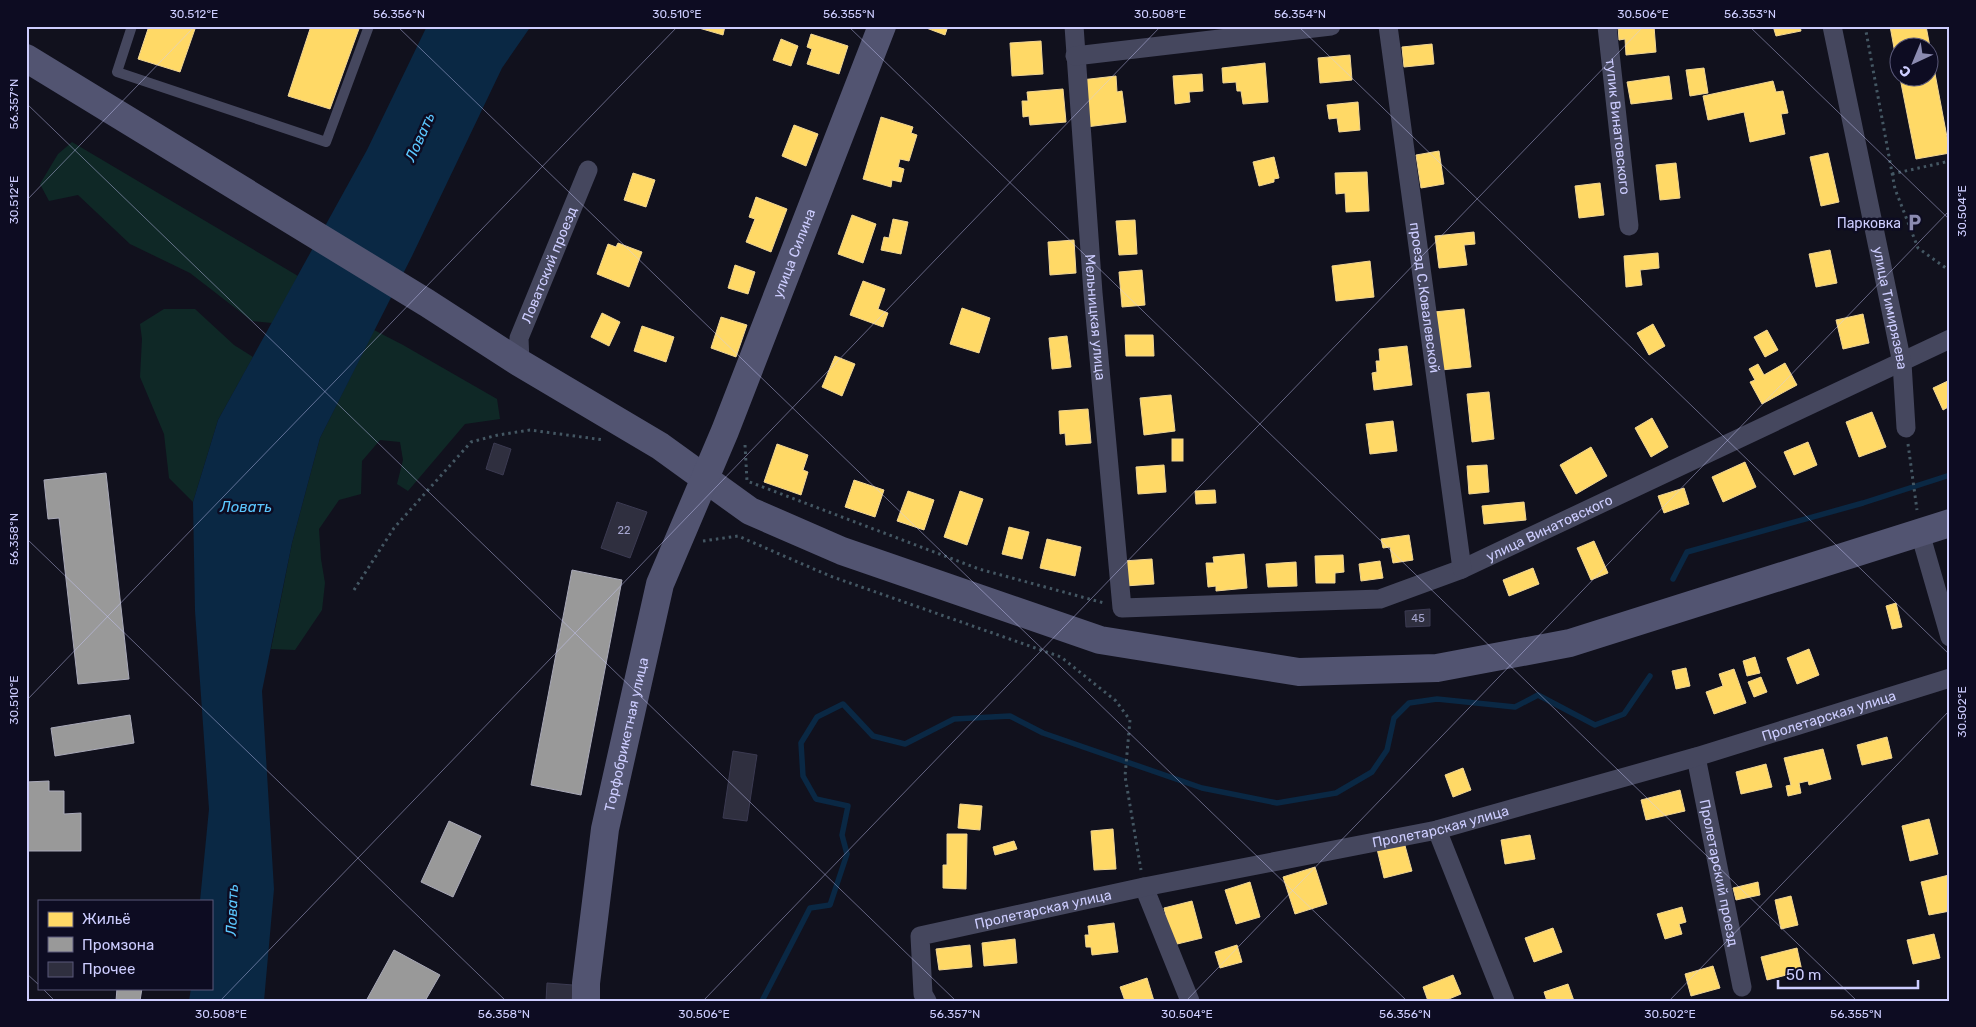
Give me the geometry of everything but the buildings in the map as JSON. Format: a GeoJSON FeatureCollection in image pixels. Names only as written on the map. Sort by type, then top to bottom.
{"type":"FeatureCollection","features":[{"type":"Feature","properties":{"kind":"main road","name":"улица Силина"},"geometry":{"type":"LineString","coordinates":[[704,479],[725,432],[878,27]]}},
{"type":"Feature","properties":{"kind":"main road"},"geometry":{"type":"LineString","coordinates":[[26,58],[660,446],[750,511],[842,551],[1100,640],[1299,672],[1437,668],[1570,643],[1950,523]]}},
{"type":"Feature","properties":{"kind":"main road","name":"Торфобрикетная улица"},"geometry":{"type":"LineString","coordinates":[[586,1001],[586,983],[605,829],[660,584],[704,479]]}},
{"type":"Feature","properties":{"kind":"street","name":"Мельницкая улица"},"geometry":{"type":"LineString","coordinates":[[1074,26],[1093,293],[1122,608]]}},
{"type":"Feature","properties":{"kind":"street"},"geometry":{"type":"LineString","coordinates":[[1076,56],[1330,26]]}},
{"type":"Feature","properties":{"kind":"street","name":"проезд С.Ковалевской"},"geometry":{"type":"LineString","coordinates":[[1388,26],[1462,569]]}},
{"type":"Feature","properties":{"kind":"street","name":"тупик Винатовского"},"geometry":{"type":"LineString","coordinates":[[1607,26],[1629,226]]}},
{"type":"Feature","properties":{"kind":"street","name":"улица Тимирязева"},"geometry":{"type":"LineString","coordinates":[[1832,26],[1902,363],[1906,428]]}},
{"type":"Feature","properties":{"kind":"street","name":"Ловатский проезд"},"geometry":{"type":"LineString","coordinates":[[520,362],[519,338],[588,170]]}},
{"type":"Feature","properties":{"kind":"street","name":"улица Винатовского"},"geometry":{"type":"LineString","coordinates":[[1122,608],[1380,599],[1462,569],[1950,340]]}},
{"type":"Feature","properties":{"kind":"street"},"geometry":{"type":"LineString","coordinates":[[1920,533],[1950,637]]}},
{"type":"Feature","properties":{"kind":"street","name":"Пролетарская улица"},"geometry":{"type":"LineString","coordinates":[[927,1001],[924,994],[920,936],[1144,887],[1438,830],[1696,757],[1950,679]]}},
{"type":"Feature","properties":{"kind":"street","name":"Пролетарский проезд"},"geometry":{"type":"LineString","coordinates":[[1696,757],[1742,988]]}},
{"type":"Feature","properties":{"kind":"street"},"geometry":{"type":"LineString","coordinates":[[1438,830],[1505,1001]]}},
{"type":"Feature","properties":{"kind":"street"},"geometry":{"type":"LineString","coordinates":[[1144,887],[1190,1001]]}},
{"type":"Feature","properties":{"kind":"lane"},"geometry":{"type":"LineString","coordinates":[[132,26],[117,72],[326,142],[369,26]]}},
{"type":"Feature","properties":{"kind":"path"},"geometry":{"type":"LineString","coordinates":[[1865,26],[1895,189],[1918,248],[1950,271]]}},
{"type":"Feature","properties":{"kind":"path"},"geometry":{"type":"LineString","coordinates":[[1892,174],[1950,161]]}},
{"type":"Feature","properties":{"kind":"path"},"geometry":{"type":"LineString","coordinates":[[1906,428],[1916,504]]}},
{"type":"Feature","properties":{"kind":"path"},"geometry":{"type":"LineString","coordinates":[[354,590],[394,528],[471,442],[530,430],[598,440],[611,440]]}},
{"type":"Feature","properties":{"kind":"path"},"geometry":{"type":"LineString","coordinates":[[745,442],[748,481],[979,568],[1122,608]]}},
{"type":"Feature","properties":{"kind":"path"},"geometry":{"type":"LineString","coordinates":[[698,542],[738,536],[830,576],[1061,657],[1116,702],[1130,720],[1125,776],[1144,887]]}},
{"type":"Feature","properties":{"kind":"green space"},"geometry":{"type":"Polygon","coordinates":[[[72,142],[298,276],[272,323],[252,321],[190,273],[130,244],[78,195],[49,201],[40,184],[58,154],[72,142]]]}},
{"type":"Feature","properties":{"kind":"green space"},"geometry":{"type":"Polygon","coordinates":[[[164,309],[195,309],[234,345],[253,357],[218,420],[193,502],[169,478],[164,434],[140,377],[142,339],[140,324],[164,309]]]}},
{"type":"Feature","properties":{"kind":"green space"},"geometry":{"type":"Polygon","coordinates":[[[374,330],[497,399],[500,419],[465,424],[408,491],[397,484],[403,460],[400,442],[380,440],[362,461],[361,494],[339,500],[319,529],[325,583],[322,610],[295,650],[271,649],[292,543],[320,438],[374,330]]]}},
{"type":"Feature","properties":{"kind":"water","name":"Ловать"},"geometry":{"type":"Polygon","coordinates":[[[427,26],[531,26],[502,68],[412,256],[320,438],[292,543],[262,691],[274,889],[264,1001],[189,1001],[191,990],[212,990],[212,900],[200,900],[209,809],[195,611],[193,502],[218,420],[367,150],[427,26]]]}},
{"type":"Feature","properties":{"kind":"waterway"},"geometry":{"type":"LineString","coordinates":[[1673,579],[1687,552],[1863,503],[1950,475]]}},
{"type":"Feature","properties":{"kind":"waterway"},"geometry":{"type":"LineString","coordinates":[[762,1001],[810,908],[830,905],[847,854],[842,835],[848,806],[816,799],[803,776],[801,743],[817,717],[843,704],[873,736],[905,744],[954,719],[1010,716],[1043,733],[1202,788],[1277,803],[1336,793],[1372,772],[1387,750],[1394,718],[1409,703],[1437,699],[1515,707],[1538,695],[1595,725],[1624,714],[1650,676]]}},
{"type":"Feature","properties":{"kind":"place","name":"Парковка"},"geometry":{"type":"Point","coordinates":[1915,223]}}]}
